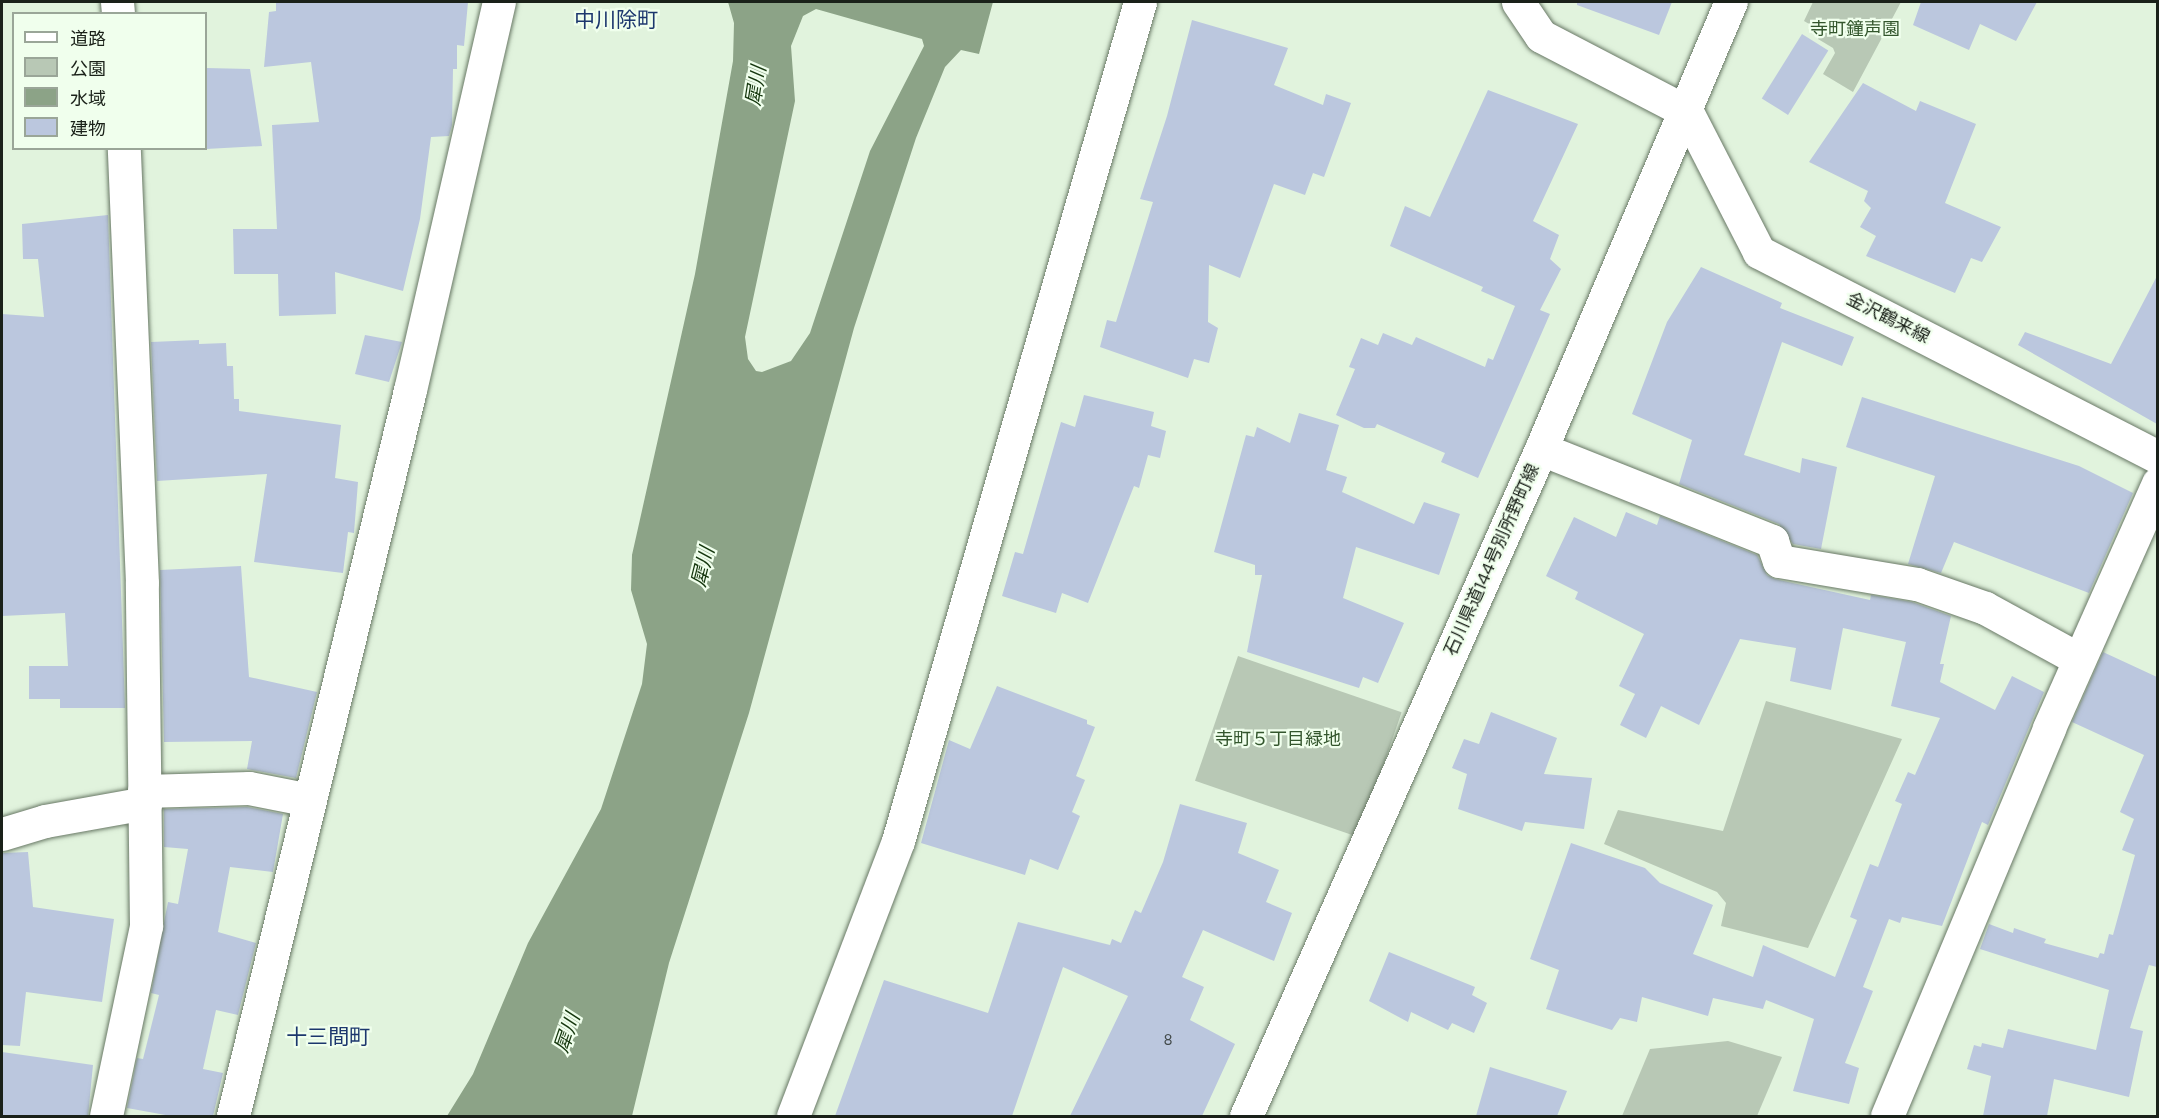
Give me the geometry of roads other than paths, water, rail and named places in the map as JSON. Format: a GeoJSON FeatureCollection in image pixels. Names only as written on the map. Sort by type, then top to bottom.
{"type":"FeatureCollection","features":[{"type":"Feature","properties":{"kind":"street"},"geometry":{"type":"LineString","coordinates":[[233,1116],[499,2]]}},
{"type":"Feature","properties":{"kind":"street"},"geometry":{"type":"LineString","coordinates":[[793,1116],[898,841],[1140,2]]}},
{"type":"Feature","properties":{"kind":"street"},"geometry":{"type":"LineString","coordinates":[[1518,2],[1541,36],[1687,112]]}},
{"type":"Feature","properties":{"kind":"street","name":"石川県道144号別所野町線"},"geometry":{"type":"LineString","coordinates":[[1246,1116],[1541,449],[1687,112],[1731,2]]}},
{"type":"Feature","properties":{"kind":"street","name":"金沢鶴来線"},"geometry":{"type":"LineString","coordinates":[[1687,112],[1759,252],[2157,457]]}},
{"type":"Feature","properties":{"kind":"street"},"geometry":{"type":"LineString","coordinates":[[106,1116],[146,926],[142,583],[124,150]]}},
{"type":"Feature","properties":{"kind":"street"},"geometry":{"type":"LineString","coordinates":[[1541,449],[1772,542],[1779,561],[1917,584],[1985,608],[2078,658]]}},
{"type":"Feature","properties":{"kind":"street"},"geometry":{"type":"LineString","coordinates":[[1887,1116],[2078,658],[2157,483]]}},
{"type":"Feature","properties":{"kind":"street"},"geometry":{"type":"LineString","coordinates":[[2,834],[45,821],[145,797],[249,788],[310,800]]}},
{"type":"Feature","properties":{"kind":"water","name":"犀川"},"geometry":{"type":"Polygon","coordinates":[[[728,2],[993,2],[979,54],[961,50],[945,67],[916,138],[854,328],[749,713],[669,963],[632,1116],[447,1116],[473,1074],[528,943],[601,809],[642,684],[647,644],[631,590],[632,555],[695,274],[733,61],[734,23],[728,2]],[[816,9],[803,16],[791,46],[795,101],[745,337],[748,359],[756,371],[762,372],[791,361],[810,333],[870,151],[924,46],[922,39],[816,9]]]}},
{"type":"Feature","properties":{"kind":"district","name":"中川除町"},"geometry":{"type":"Point","coordinates":[616,20]}},
{"type":"Feature","properties":{"kind":"district","name":"十三間町"},"geometry":{"type":"Point","coordinates":[328,1037]}},
{"type":"Feature","properties":{"kind":"park label","name":"寺町鐘声園"},"geometry":{"type":"Point","coordinates":[1855,29]}},
{"type":"Feature","properties":{"kind":"park label","name":"寺町５丁目緑地"},"geometry":{"type":"Point","coordinates":[1278,739]}}]}
